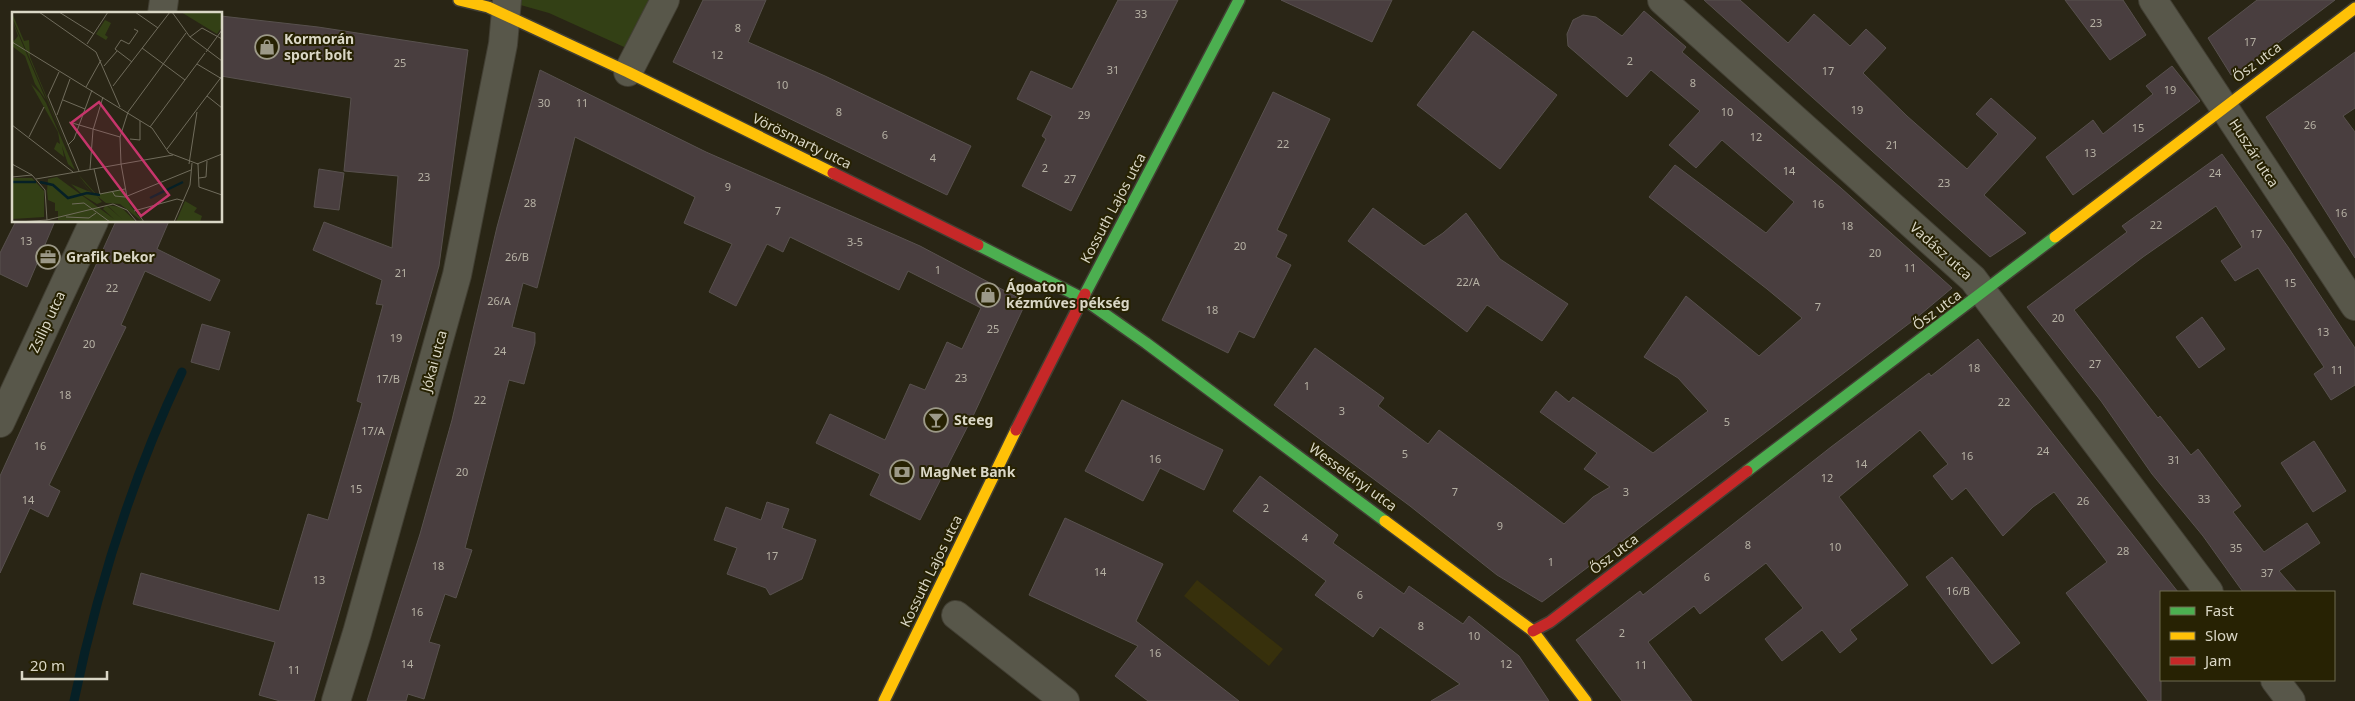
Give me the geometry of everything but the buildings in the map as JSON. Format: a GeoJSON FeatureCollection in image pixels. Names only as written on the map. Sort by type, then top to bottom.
{"type":"FeatureCollection","features":[{"type":"Feature","properties":{"kind":"street","name":"Vörösmarty utca"},"geometry":{"type":"LineString","coordinates":[[459,0],[488,7],[506,8],[628,72],[1082,298]]}},
{"type":"Feature","properties":{"kind":"street"},"geometry":{"type":"LineString","coordinates":[[628,72],[665,0]]}},
{"type":"Feature","properties":{"kind":"street","name":"Kossuth Lajos utca"},"geometry":{"type":"LineString","coordinates":[[884,701],[1082,298],[1239,0]]}},
{"type":"Feature","properties":{"kind":"street","name":"Vadász utca"},"geometry":{"type":"LineString","coordinates":[[1662,0],[1973,279],[2208,591]]}},
{"type":"Feature","properties":{"kind":"street","name":"Huszár utca"},"geometry":{"type":"LineString","coordinates":[[2153,0],[2355,306]]}},
{"type":"Feature","properties":{"kind":"street","name":"Jókai utca"},"geometry":{"type":"LineString","coordinates":[[336,701],[357,633],[457,275],[503,44],[506,8]]}},
{"type":"Feature","properties":{"kind":"street","name":"Ősz utca"},"geometry":{"type":"LineString","coordinates":[[1533,630],[1550,622],[1983,293],[2224,106],[2355,8]]}},
{"type":"Feature","properties":{"kind":"street","name":"Zsilip utca"},"geometry":{"type":"LineString","coordinates":[[0,423],[94,222]]}},
{"type":"Feature","properties":{"kind":"street","name":"Wesselényi utca"},"geometry":{"type":"LineString","coordinates":[[1082,298],[1146,343],[1533,630],[1586,701]]}},
{"type":"Feature","properties":{"kind":"street"},"geometry":{"type":"LineString","coordinates":[[956,615],[1065,701]]}},
{"type":"Feature","properties":{"kind":"street"},"geometry":{"type":"LineString","coordinates":[[2276,681],[2291,701]]}},
{"type":"Feature","properties":{"kind":"shaded area"},"geometry":{"type":"Polygon","coordinates":[[[1197,580],[1283,649],[1269,666],[1184,596],[1197,580]]]}},
{"type":"Feature","properties":{"kind":"green space"},"geometry":{"type":"Polygon","coordinates":[[[503,0],[668,0],[644,56],[549,13],[503,0]]]}},
{"type":"Feature","properties":{"kind":"waterway"},"geometry":{"type":"LineString","coordinates":[[74,701],[105,575],[118,534],[132,492],[164,411],[182,372]]}},
{"type":"Feature","properties":{"kind":"traffic: fast"},"geometry":{"type":"LineString","coordinates":[[1085,294],[1239,0]]}},
{"type":"Feature","properties":{"kind":"traffic: fast"},"geometry":{"type":"LineString","coordinates":[[1747,471],[2055,237]]}},
{"type":"Feature","properties":{"kind":"traffic: fast"},"geometry":{"type":"LineString","coordinates":[[978,245],[1082,298],[1146,343],[1385,521]]}},
{"type":"Feature","properties":{"kind":"traffic: slow"},"geometry":{"type":"LineString","coordinates":[[459,0],[488,7],[628,72],[833,173]]}},
{"type":"Feature","properties":{"kind":"traffic: slow"},"geometry":{"type":"LineString","coordinates":[[2055,237],[2355,8]]}},
{"type":"Feature","properties":{"kind":"traffic: slow"},"geometry":{"type":"LineString","coordinates":[[884,701],[1016,430]]}},
{"type":"Feature","properties":{"kind":"traffic: slow"},"geometry":{"type":"LineString","coordinates":[[1385,521],[1533,631],[1586,701]]}},
{"type":"Feature","properties":{"kind":"traffic: jam"},"geometry":{"type":"LineString","coordinates":[[833,173],[978,245]]}},
{"type":"Feature","properties":{"kind":"traffic: jam"},"geometry":{"type":"LineString","coordinates":[[1016,430],[1085,294]]}},
{"type":"Feature","properties":{"kind":"traffic: jam"},"geometry":{"type":"LineString","coordinates":[[1533,631],[1550,622],[1747,471]]}},
{"type":"Feature","properties":{"kind":"place","name":"Kormorán sport bolt"},"geometry":{"type":"Point","coordinates":[267,47]}},
{"type":"Feature","properties":{"kind":"place","name":"Grafik Dekor"},"geometry":{"type":"Point","coordinates":[48,257]}},
{"type":"Feature","properties":{"kind":"place","name":"Ágoaton kézműves pékség"},"geometry":{"type":"Point","coordinates":[988,295]}},
{"type":"Feature","properties":{"kind":"place","name":"Steeg"},"geometry":{"type":"Point","coordinates":[936,420]}},
{"type":"Feature","properties":{"kind":"place","name":"MagNet Bank"},"geometry":{"type":"Point","coordinates":[902,472]}}]}
